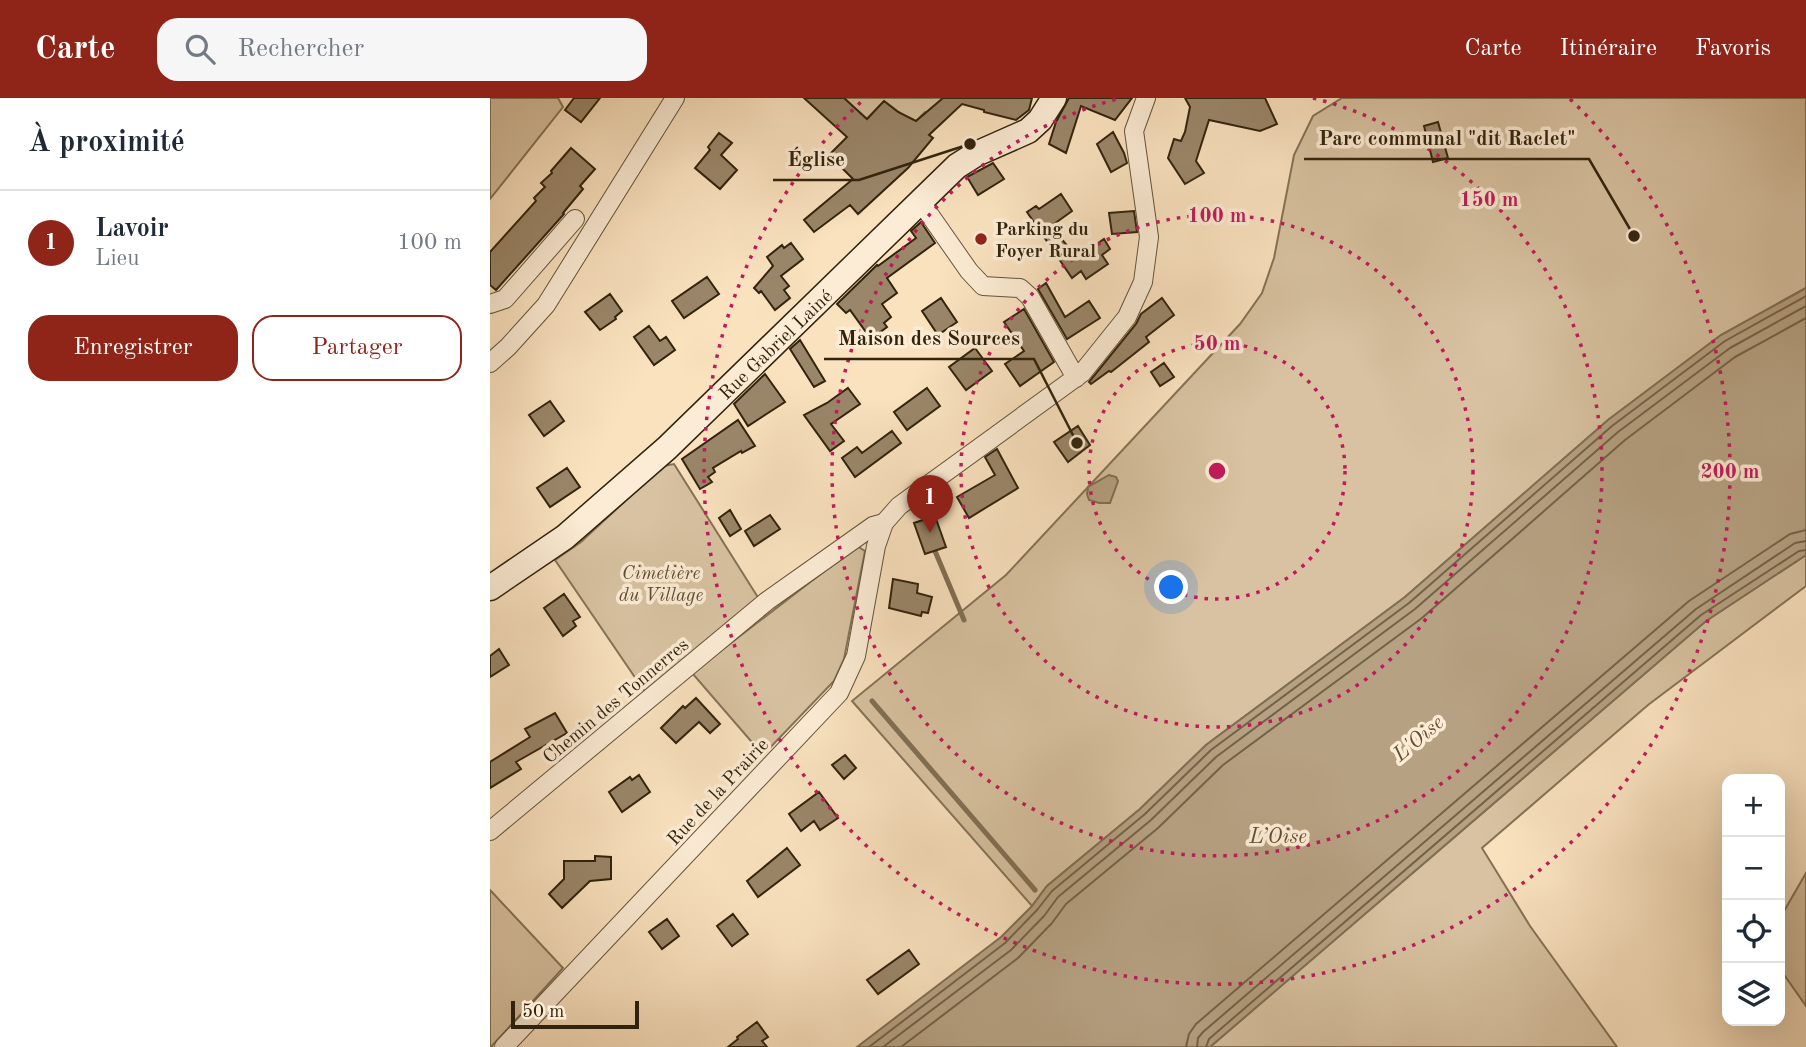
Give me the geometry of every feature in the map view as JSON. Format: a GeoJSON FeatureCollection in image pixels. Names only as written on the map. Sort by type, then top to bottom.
{"type":"FeatureCollection","features":[{"type":"Feature","properties":{"kind":"street"},"geometry":{"type":"LineString","coordinates":[[490,363],[546,305],[675,98]]}},
{"type":"Feature","properties":{"kind":"street","name":"Rue Gabriel Lainé"},"geometry":{"type":"LineString","coordinates":[[490,588],[565,537],[667,448],[957,166],[976,154],[1028,131],[1041,120],[1054,98]]}},
{"type":"Feature","properties":{"kind":"street"},"geometry":{"type":"LineString","coordinates":[[884,523],[899,506],[1087,369],[1126,317],[1143,282],[1149,237],[1134,131],[1146,98]]}},
{"type":"Feature","properties":{"kind":"street"},"geometry":{"type":"LineString","coordinates":[[920,201],[969,271],[983,286],[1020,288],[1030,298],[1076,378]]}},
{"type":"Feature","properties":{"kind":"street"},"geometry":{"type":"LineString","coordinates":[[490,304],[505,299],[575,219]]}},
{"type":"Feature","properties":{"kind":"street","name":"Chemin des Tonnerres"},"geometry":{"type":"LineString","coordinates":[[490,831],[766,601],[873,526],[884,523]]}},
{"type":"Feature","properties":{"kind":"street","name":"Rue de la Prairie"},"geometry":{"type":"LineString","coordinates":[[504,1047],[839,693],[856,656],[876,545],[884,523]]}},
{"type":"Feature","properties":{"kind":"green space"},"geometry":{"type":"Polygon","coordinates":[[[490,98],[558,98],[563,107],[490,199],[490,98]]]}},
{"type":"Feature","properties":{"kind":"green space"},"geometry":{"type":"Polygon","coordinates":[[[844,98],[943,98],[930,116],[925,112],[914,123],[884,101],[864,122],[849,109],[852,106],[844,98]]]}},
{"type":"Feature","properties":{"kind":"green space"},"geometry":{"type":"Polygon","coordinates":[[[1342,98],[1806,98],[1806,288],[1721,335],[1608,420],[1405,597],[1206,745],[1140,809],[1047,886],[1032,906],[852,701],[1006,575],[1240,324],[1262,293],[1274,258],[1294,155],[1313,116],[1342,98]]]}},
{"type":"Feature","properties":{"kind":"green space","name":"Cimetière du Village"},"geometry":{"type":"Polygon","coordinates":[[[674,464],[759,599],[647,695],[555,560],[581,542],[663,466],[674,464]]]}},
{"type":"Feature","properties":{"kind":"green space"},"geometry":{"type":"Polygon","coordinates":[[[857,546],[865,551],[844,659],[834,681],[763,755],[692,673],[857,546]]]}},
{"type":"Feature","properties":{"kind":"green space"},"geometry":{"type":"Polygon","coordinates":[[[1806,555],[1806,586],[1648,705],[1482,848],[1530,926],[1617,1047],[1210,1047],[1706,621],[1806,555]]]}},
{"type":"Feature","properties":{"kind":"green space"},"geometry":{"type":"Polygon","coordinates":[[[1806,873],[1806,1006],[1785,976],[1785,909],[1806,873]]]}},
{"type":"Feature","properties":{"kind":"green space"},"geometry":{"type":"Polygon","coordinates":[[[490,890],[563,968],[491,1047],[490,1047],[490,890]]]}},
{"type":"Feature","properties":{"kind":"water","name":"L’Oise"},"geometry":{"type":"Polygon","coordinates":[[[1806,288],[1806,555],[1706,621],[1210,1047],[857,1047],[1001,937],[1032,906],[1047,886],[1140,809],[1206,745],[1405,597],[1608,420],[1721,335],[1806,288]]]}},
{"type":"Feature","properties":{"kind":"water"},"geometry":{"type":"Polygon","coordinates":[[[1109,475],[1116,477],[1118,481],[1110,503],[1089,500],[1088,487],[1109,475]]]}},
{"type":"Feature","properties":{"kind":"building"},"geometry":{"type":"Polygon","coordinates":[[[574,98],[600,98],[581,122],[565,110],[574,98]]]}},
{"type":"Feature","properties":{"kind":"building"},"geometry":{"type":"Polygon","coordinates":[[[804,98],[844,98],[867,119],[884,101],[916,121],[943,98],[1032,98],[1029,110],[1016,120],[962,104],[929,135],[933,138],[908,168],[858,214],[850,205],[814,232],[804,220],[853,179],[829,155],[847,137],[804,98]]]}},
{"type":"Feature","properties":{"kind":"building"},"geometry":{"type":"Polygon","coordinates":[[[1069,98],[1132,98],[1115,120],[1081,106],[1066,153],[1049,144],[1056,122],[1069,98]]]}},
{"type":"Feature","properties":{"kind":"building"},"geometry":{"type":"Polygon","coordinates":[[[1185,98],[1265,98],[1277,124],[1260,131],[1209,120],[1196,161],[1204,173],[1185,184],[1168,158],[1174,139],[1181,141],[1185,132],[1190,107],[1185,98]]]}},
{"type":"Feature","properties":{"kind":"building"},"geometry":{"type":"Polygon","coordinates":[[[1438,122],[1448,158],[1433,162],[1424,126],[1438,122]]]}},
{"type":"Feature","properties":{"kind":"building"},"geometry":{"type":"Polygon","coordinates":[[[1113,132],[1127,163],[1111,172],[1097,144],[1113,132]]]}},
{"type":"Feature","properties":{"kind":"building"},"geometry":{"type":"Polygon","coordinates":[[[719,133],[732,143],[721,155],[737,170],[720,189],[695,168],[710,150],[708,147],[719,133]]]}},
{"type":"Feature","properties":{"kind":"building"},"geometry":{"type":"Polygon","coordinates":[[[571,148],[595,169],[580,186],[583,189],[564,214],[496,290],[490,285],[490,252],[536,201],[534,198],[545,187],[541,183],[571,148]]]}},
{"type":"Feature","properties":{"kind":"building"},"geometry":{"type":"Polygon","coordinates":[[[993,163],[1004,179],[978,195],[967,177],[993,163]]]}},
{"type":"Feature","properties":{"kind":"building"},"geometry":{"type":"Polygon","coordinates":[[[1061,194],[1072,211],[1054,224],[1058,231],[1056,232],[1077,258],[1104,239],[1110,249],[1102,255],[1108,264],[1086,279],[1081,271],[1072,278],[1027,212],[1036,206],[1039,209],[1061,194]]]}},
{"type":"Feature","properties":{"kind":"building"},"geometry":{"type":"Polygon","coordinates":[[[1134,211],[1137,232],[1112,234],[1109,213],[1134,211]]]}},
{"type":"Feature","properties":{"kind":"building"},"geometry":{"type":"Polygon","coordinates":[[[921,222],[935,243],[887,278],[897,293],[882,304],[891,317],[884,323],[887,327],[871,339],[850,310],[846,313],[837,304],[877,265],[916,238],[911,231],[921,222]]]}},
{"type":"Feature","properties":{"kind":"building"},"geometry":{"type":"Polygon","coordinates":[[[791,243],[803,259],[781,276],[789,286],[784,290],[790,298],[775,310],[761,291],[759,293],[754,288],[773,266],[767,257],[782,245],[784,248],[791,243]]]}},
{"type":"Feature","properties":{"kind":"building"},"geometry":{"type":"Polygon","coordinates":[[[707,277],[719,294],[684,318],[672,301],[707,277]]]}},
{"type":"Feature","properties":{"kind":"building"},"geometry":{"type":"Polygon","coordinates":[[[1046,283],[1065,317],[1089,301],[1100,318],[1067,339],[1038,289],[1046,283]]]}},
{"type":"Feature","properties":{"kind":"building"},"geometry":{"type":"Polygon","coordinates":[[[610,294],[622,311],[616,319],[600,330],[585,312],[610,294]]]}},
{"type":"Feature","properties":{"kind":"building"},"geometry":{"type":"Polygon","coordinates":[[[941,298],[957,322],[938,335],[922,311],[941,298]]]}},
{"type":"Feature","properties":{"kind":"building"},"geometry":{"type":"Polygon","coordinates":[[[1162,298],[1174,315],[1146,337],[1149,342],[1091,384],[1089,382],[1136,324],[1141,314],[1162,298]]]}},
{"type":"Feature","properties":{"kind":"building"},"geometry":{"type":"Polygon","coordinates":[[[1024,309],[1054,362],[1020,386],[1005,364],[1024,351],[1004,322],[1024,309]]]}},
{"type":"Feature","properties":{"kind":"building"},"geometry":{"type":"Polygon","coordinates":[[[649,326],[660,341],[666,337],[675,350],[654,365],[634,337],[649,326]]]}},
{"type":"Feature","properties":{"kind":"building"},"geometry":{"type":"Polygon","coordinates":[[[800,340],[825,381],[814,387],[790,349],[800,340]]]}},
{"type":"Feature","properties":{"kind":"building"},"geometry":{"type":"Polygon","coordinates":[[[975,348],[992,371],[966,390],[949,367],[975,348]]]}},
{"type":"Feature","properties":{"kind":"building"},"geometry":{"type":"Polygon","coordinates":[[[1164,363],[1174,377],[1160,386],[1151,372],[1164,363]]]}},
{"type":"Feature","properties":{"kind":"building"},"geometry":{"type":"Polygon","coordinates":[[[765,374],[785,402],[748,426],[734,404],[765,374]]]}},
{"type":"Feature","properties":{"kind":"building"},"geometry":{"type":"Polygon","coordinates":[[[848,388],[860,404],[831,424],[844,441],[830,451],[804,415],[848,388]]]}},
{"type":"Feature","properties":{"kind":"building"},"geometry":{"type":"Polygon","coordinates":[[[927,388],[940,406],[907,430],[894,412],[927,388]]]}},
{"type":"Feature","properties":{"kind":"building"},"geometry":{"type":"Polygon","coordinates":[[[550,401],[564,421],[544,436],[529,415],[550,401]]]}},
{"type":"Feature","properties":{"kind":"building"},"geometry":{"type":"Polygon","coordinates":[[[738,420],[755,446],[713,468],[715,472],[708,477],[712,482],[700,489],[682,459],[738,420]]]}},
{"type":"Feature","properties":{"kind":"building"},"geometry":{"type":"Polygon","coordinates":[[[1078,426],[1090,445],[1068,462],[1054,442],[1078,426]]]}},
{"type":"Feature","properties":{"kind":"building"},"geometry":{"type":"Polygon","coordinates":[[[892,431],[901,443],[855,477],[842,458],[857,447],[862,453],[892,431]]]}},
{"type":"Feature","properties":{"kind":"building"},"geometry":{"type":"Polygon","coordinates":[[[997,449],[1018,488],[969,518],[957,497],[995,475],[985,457],[997,449]]]}},
{"type":"Feature","properties":{"kind":"building"},"geometry":{"type":"Polygon","coordinates":[[[567,468],[580,487],[550,507],[537,488],[567,468]]]}},
{"type":"Feature","properties":{"kind":"building"},"geometry":{"type":"Polygon","coordinates":[[[730,510],[741,529],[730,536],[719,518],[730,510]]]}},
{"type":"Feature","properties":{"kind":"building"},"geometry":{"type":"Polygon","coordinates":[[[770,515],[780,529],[754,546],[745,531],[770,515]]]}},
{"type":"Feature","properties":{"kind":"building"},"geometry":{"type":"Polygon","coordinates":[[[935,516],[946,547],[925,554],[914,523],[935,516]]]}},
{"type":"Feature","properties":{"kind":"building"},"geometry":{"type":"Polygon","coordinates":[[[893,579],[918,584],[917,593],[932,597],[928,613],[922,612],[921,616],[889,608],[893,579]]]}},
{"type":"Feature","properties":{"kind":"building"},"geometry":{"type":"Polygon","coordinates":[[[564,594],[580,617],[573,621],[576,626],[563,636],[544,608],[564,594]]]}},
{"type":"Feature","properties":{"kind":"building"},"geometry":{"type":"Polygon","coordinates":[[[499,649],[509,665],[490,677],[490,656],[499,649]]]}},
{"type":"Feature","properties":{"kind":"building"},"geometry":{"type":"Polygon","coordinates":[[[696,698],[720,724],[710,733],[699,722],[676,743],[661,728],[683,706],[685,708],[696,698]]]}},
{"type":"Feature","properties":{"kind":"building"},"geometry":{"type":"Polygon","coordinates":[[[555,713],[567,733],[516,762],[521,769],[490,788],[490,762],[530,737],[525,729],[555,713]]]}},
{"type":"Feature","properties":{"kind":"building"},"geometry":{"type":"Polygon","coordinates":[[[845,755],[856,768],[844,779],[832,765],[845,755]]]}},
{"type":"Feature","properties":{"kind":"building"},"geometry":{"type":"Polygon","coordinates":[[[639,775],[650,792],[622,812],[609,792],[630,777],[632,780],[639,775]]]}},
{"type":"Feature","properties":{"kind":"building"},"geometry":{"type":"Polygon","coordinates":[[[819,792],[838,818],[820,830],[814,821],[801,831],[789,814],[819,792]]]}},
{"type":"Feature","properties":{"kind":"building"},"geometry":{"type":"Polygon","coordinates":[[[787,848],[800,865],[758,897],[747,881],[787,848]]]}},
{"type":"Feature","properties":{"kind":"building"},"geometry":{"type":"Polygon","coordinates":[[[595,856],[611,857],[611,879],[590,881],[562,908],[549,894],[564,879],[564,861],[595,861],[595,856]]]}},
{"type":"Feature","properties":{"kind":"building"},"geometry":{"type":"Polygon","coordinates":[[[733,914],[748,934],[732,946],[717,926],[733,914]]]}},
{"type":"Feature","properties":{"kind":"building"},"geometry":{"type":"Polygon","coordinates":[[[667,919],[679,936],[662,949],[649,932],[667,919]]]}},
{"type":"Feature","properties":{"kind":"building"},"geometry":{"type":"Polygon","coordinates":[[[909,950],[919,964],[878,994],[867,980],[909,950]]]}},
{"type":"Feature","properties":{"kind":"building"},"geometry":{"type":"Polygon","coordinates":[[[757,1022],[768,1037],[762,1041],[767,1047],[728,1047],[737,1037],[757,1022]]]}},
{"type":"Feature","properties":{"kind":"waterway"},"geometry":{"type":"LineString","coordinates":[[935,551],[964,620]]}},
{"type":"Feature","properties":{"kind":"waterway"},"geometry":{"type":"LineString","coordinates":[[872,701],[1035,890]]}},
{"type":"Feature","properties":{"kind":"place","name":"Église"},"geometry":{"type":"Point","coordinates":[970,144]}},
{"type":"Feature","properties":{"kind":"place","name":"Parc communal \"dit Raclet\""},"geometry":{"type":"Point","coordinates":[1634,236]}},
{"type":"Feature","properties":{"kind":"place","name":"Parking du Foyer Rural"},"geometry":{"type":"Point","coordinates":[981,239]}},
{"type":"Feature","properties":{"kind":"place","name":"Maison des Sources"},"geometry":{"type":"Point","coordinates":[1077,443]}},
{"type":"Feature","properties":{"kind":"place","name":"Lavoir"},"geometry":{"type":"Point","coordinates":[930,533]}},
{"type":"Feature","properties":{"kind":"water label","name":"L'Oise"},"geometry":{"type":"Point","coordinates":[1418,738]}}]}
